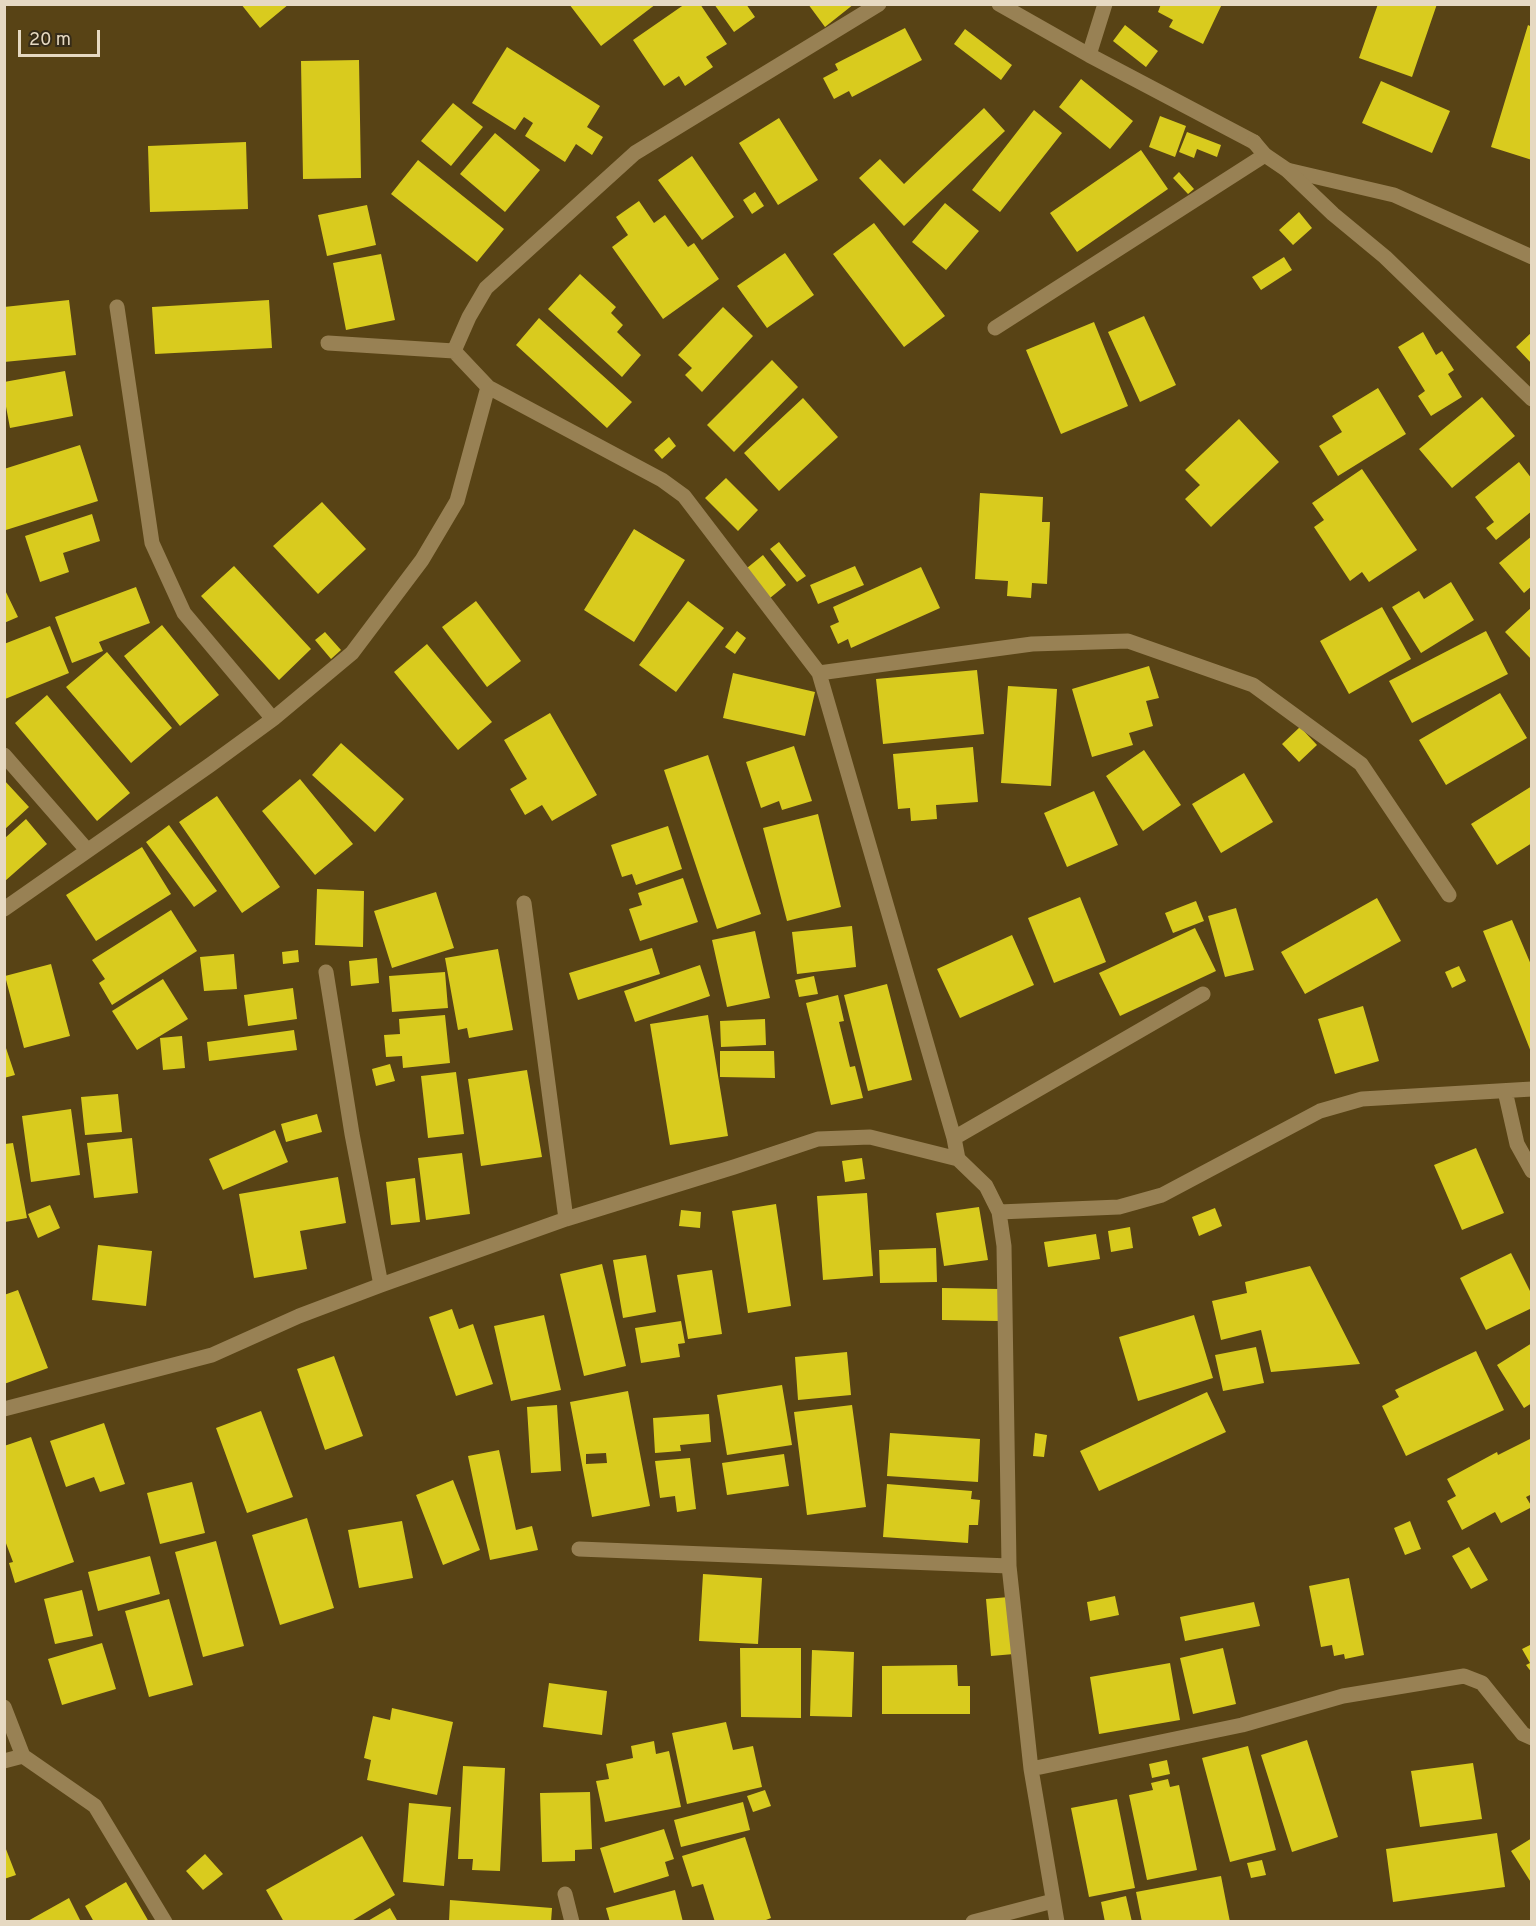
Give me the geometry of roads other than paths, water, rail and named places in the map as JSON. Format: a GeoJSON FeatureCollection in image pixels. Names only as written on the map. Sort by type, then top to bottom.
{"type":"FeatureCollection","features":[{"type":"Feature","properties":{"kind":"street"},"geometry":{"type":"LineString","coordinates":[[454,351],[468,317],[486,288],[635,153],[879,4]]}},
{"type":"Feature","properties":{"kind":"street"},"geometry":{"type":"LineString","coordinates":[[999,4],[1089,56],[1254,142],[1265,155],[1287,170],[1333,214],[1385,257],[1532,399]]}},
{"type":"Feature","properties":{"kind":"street"},"geometry":{"type":"LineString","coordinates":[[1089,56],[1106,4]]}},
{"type":"Feature","properties":{"kind":"street"},"geometry":{"type":"LineString","coordinates":[[995,328],[1265,155]]}},
{"type":"Feature","properties":{"kind":"street"},"geometry":{"type":"LineString","coordinates":[[1287,170],[1394,195],[1532,257]]}},
{"type":"Feature","properties":{"kind":"street"},"geometry":{"type":"LineString","coordinates":[[117,307],[152,543],[184,613],[273,719]]}},
{"type":"Feature","properties":{"kind":"street"},"geometry":{"type":"LineString","coordinates":[[328,343],[454,351],[488,387],[662,480],[684,496],[819,673],[954,1138],[958,1159]]}},
{"type":"Feature","properties":{"kind":"street"},"geometry":{"type":"LineString","coordinates":[[4,909],[273,719],[352,653],[422,560],[457,501],[488,387]]}},
{"type":"Feature","properties":{"kind":"street"},"geometry":{"type":"LineString","coordinates":[[819,673],[1032,644],[1128,641],[1243,681],[1253,685],[1361,764],[1449,895]]}},
{"type":"Feature","properties":{"kind":"street"},"geometry":{"type":"LineString","coordinates":[[4,755],[87,850]]}},
{"type":"Feature","properties":{"kind":"street"},"geometry":{"type":"LineString","coordinates":[[524,903],[566,1219]]}},
{"type":"Feature","properties":{"kind":"street"},"geometry":{"type":"LineString","coordinates":[[326,972],[352,1134],[381,1285]]}},
{"type":"Feature","properties":{"kind":"street"},"geometry":{"type":"LineString","coordinates":[[954,1138],[1203,994]]}},
{"type":"Feature","properties":{"kind":"street"},"geometry":{"type":"LineString","coordinates":[[999,1212],[1119,1208],[1161,1196],[1320,1112],[1362,1099],[1532,1089]]}},
{"type":"Feature","properties":{"kind":"street"},"geometry":{"type":"LineString","coordinates":[[1505,1091],[1517,1144],[1532,1171]]}},
{"type":"Feature","properties":{"kind":"street"},"geometry":{"type":"LineString","coordinates":[[4,1409],[212,1356],[299,1316],[381,1285],[566,1219],[818,1139],[870,1137],[958,1159],[986,1186],[999,1212],[1004,1246],[1009,1566],[1031,1769],[1057,1922]]}},
{"type":"Feature","properties":{"kind":"street"},"geometry":{"type":"LineString","coordinates":[[579,1549],[1009,1566]]}},
{"type":"Feature","properties":{"kind":"street"},"geometry":{"type":"LineString","coordinates":[[1031,1769],[1242,1725],[1343,1696],[1464,1676],[1482,1683],[1523,1734],[1532,1737]]}},
{"type":"Feature","properties":{"kind":"street"},"geometry":{"type":"LineString","coordinates":[[4,1707],[22,1756],[95,1806],[165,1922]]}},
{"type":"Feature","properties":{"kind":"street"},"geometry":{"type":"LineString","coordinates":[[4,1761],[22,1756]]}},
{"type":"Feature","properties":{"kind":"street"},"geometry":{"type":"LineString","coordinates":[[565,1894],[572,1922]]}},
{"type":"Feature","properties":{"kind":"street"},"geometry":{"type":"LineString","coordinates":[[973,1922],[1053,1901]]}}]}
